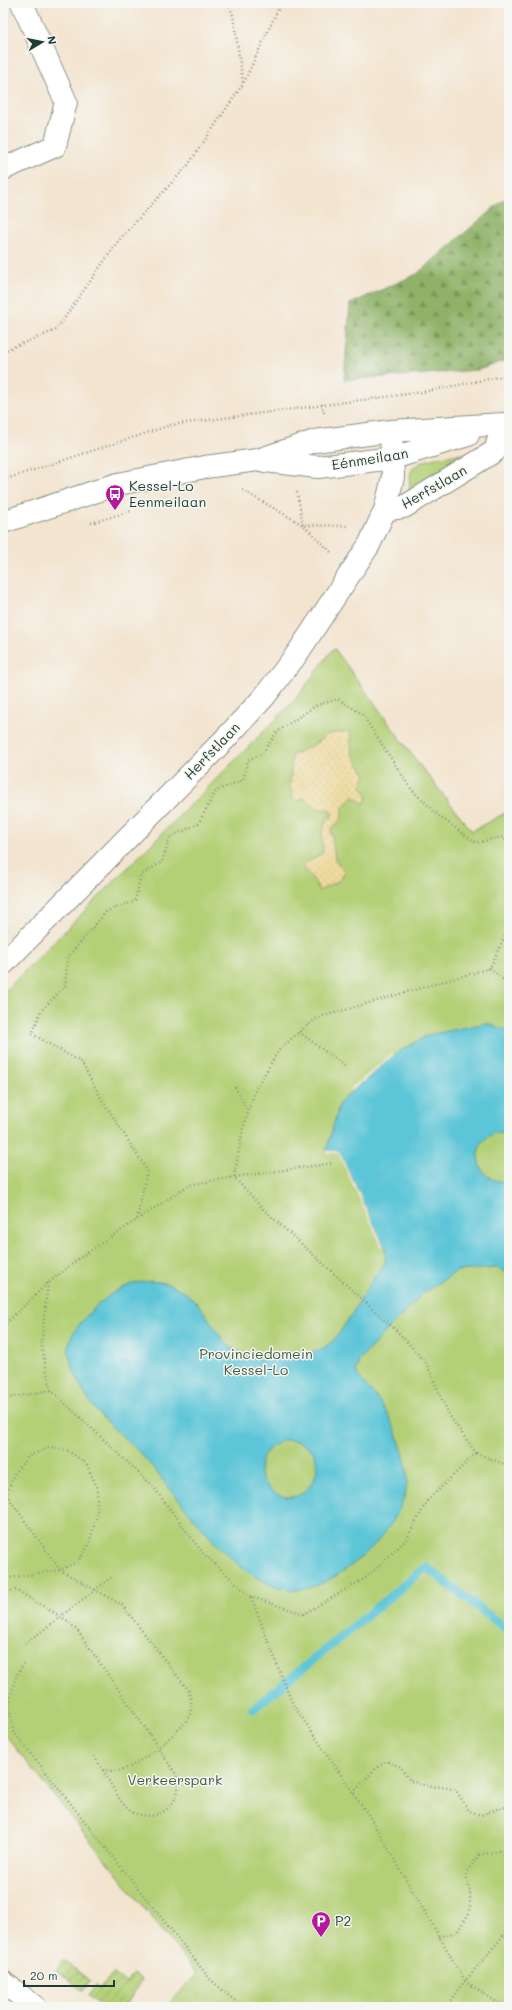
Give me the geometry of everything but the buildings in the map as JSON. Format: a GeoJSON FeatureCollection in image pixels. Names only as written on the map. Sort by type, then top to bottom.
{"type":"FeatureCollection","features":[{"type":"Feature","properties":{"kind":"street"},"geometry":{"type":"LineString","coordinates":[[3,169],[55,146],[66,102],[22,3]]}},
{"type":"Feature","properties":{"kind":"street","name":"Eénmeilaan"},"geometry":{"type":"LineString","coordinates":[[3,522],[118,484],[205,467],[258,460],[315,442],[391,431],[506,424]]}},
{"type":"Feature","properties":{"kind":"street","name":"Eénmeilaan"},"geometry":{"type":"LineString","coordinates":[[258,460],[318,467],[393,458],[506,424]]}},
{"type":"Feature","properties":{"kind":"street","name":"Herfstlaan"},"geometry":{"type":"LineString","coordinates":[[385,510],[404,507],[495,451],[506,424]]}},
{"type":"Feature","properties":{"kind":"street","name":"Herfstlaan"},"geometry":{"type":"LineString","coordinates":[[3,964],[264,697],[297,654],[355,567],[385,510],[393,477],[391,431]]}},
{"type":"Feature","properties":{"kind":"street"},"geometry":{"type":"LineString","coordinates":[[3,1982],[35,2007]]}},
{"type":"Feature","properties":{"kind":"path"},"geometry":{"type":"LineString","coordinates":[[228,3],[233,15],[243,84]]}},
{"type":"Feature","properties":{"kind":"path"},"geometry":{"type":"LineString","coordinates":[[3,351],[56,330],[119,240],[188,165],[243,84],[281,3]]}},
{"type":"Feature","properties":{"kind":"path"},"geometry":{"type":"LineString","coordinates":[[3,480],[171,425],[423,392],[509,374]]}},
{"type":"Feature","properties":{"kind":"path"},"geometry":{"type":"LineString","coordinates":[[291,464],[303,525]]}},
{"type":"Feature","properties":{"kind":"path"},"geometry":{"type":"LineString","coordinates":[[205,467],[303,525],[338,558],[355,567]]}},
{"type":"Feature","properties":{"kind":"path"},"geometry":{"type":"LineString","coordinates":[[303,525],[357,525],[375,531]]}},
{"type":"Feature","properties":{"kind":"path"},"geometry":{"type":"LineString","coordinates":[[137,1220],[147,1170],[101,1098],[81,1062],[32,1034],[41,1011],[65,986],[68,958],[106,911],[135,901],[141,875],[162,862],[170,837],[198,824],[216,791],[242,780],[248,760],[262,754],[276,732],[317,705],[338,699],[362,714],[411,789],[440,817],[476,843],[501,837],[509,842]]}},
{"type":"Feature","properties":{"kind":"path"},"geometry":{"type":"LineString","coordinates":[[234,1177],[243,1128],[256,1088],[279,1050],[317,1018],[490,968],[509,927]]}},
{"type":"Feature","properties":{"kind":"path"},"geometry":{"type":"LineString","coordinates":[[490,968],[509,984]]}},
{"type":"Feature","properties":{"kind":"path"},"geometry":{"type":"LineString","coordinates":[[299,1032],[346,1067]]}},
{"type":"Feature","properties":{"kind":"path"},"geometry":{"type":"LineString","coordinates":[[235,1087],[248,1111]]}},
{"type":"Feature","properties":{"kind":"path"},"geometry":{"type":"LineString","coordinates":[[3,1326],[48,1283],[81,1257],[189,1184],[334,1162]]}},
{"type":"Feature","properties":{"kind":"path"},"geometry":{"type":"LineString","coordinates":[[234,1177],[262,1208],[398,1332],[426,1363],[449,1415],[476,1453],[509,1466]]}},
{"type":"Feature","properties":{"kind":"path"},"geometry":{"type":"LineString","coordinates":[[48,1283],[41,1345],[51,1390],[152,1485],[202,1552],[251,1597],[304,1614],[367,1577],[406,1540],[427,1501],[476,1453]]}},
{"type":"Feature","properties":{"kind":"path"},"geometry":{"type":"LineString","coordinates":[[3,1399],[51,1390]]}},
{"type":"Feature","properties":{"kind":"path"},"geometry":{"type":"LineString","coordinates":[[3,1504],[15,1472],[29,1456],[51,1447],[68,1451],[86,1463],[97,1487],[97,1515],[88,1548],[77,1562],[60,1570],[3,1579],[3,1586]]}},
{"type":"Feature","properties":{"kind":"path"},"geometry":{"type":"LineString","coordinates":[[3,1492],[6,1494],[60,1570],[122,1605],[189,1691],[192,1706],[188,1718],[172,1736],[126,1769],[114,1772],[103,1770]]}},
{"type":"Feature","properties":{"kind":"path"},"geometry":{"type":"LineString","coordinates":[[25,1644],[113,1576]]}},
{"type":"Feature","properties":{"kind":"path"},"geometry":{"type":"LineString","coordinates":[[3,1592],[16,1590],[68,1621],[77,1630],[177,1778],[176,1798],[171,1806],[164,1812],[154,1816],[144,1816],[135,1813],[127,1808],[94,1756]]}},
{"type":"Feature","properties":{"kind":"path"},"geometry":{"type":"LineString","coordinates":[[251,1597],[292,1703],[371,1819],[465,1981],[504,2007]]}},
{"type":"Feature","properties":{"kind":"path"},"geometry":{"type":"LineString","coordinates":[[24,1663],[16,1676],[8,1703],[13,1730],[210,1979],[242,2007]]}},
{"type":"Feature","properties":{"kind":"path"},"geometry":{"type":"LineString","coordinates":[[353,1793],[373,1771],[386,1761],[401,1767],[410,1781],[455,1790],[469,1811],[481,1815],[503,1807],[509,1808]]}},
{"type":"Feature","properties":{"kind":"path"},"geometry":{"type":"LineString","coordinates":[[439,1937],[457,1932],[470,1912],[470,1892],[466,1873],[479,1855],[499,1851],[509,1855]]}},
{"type":"Feature","properties":{"kind":"path"},"geometry":{"type":"LineString","coordinates":[[446,2007],[465,1981],[509,1929]]}},
{"type":"Feature","properties":{"kind":"green space"},"geometry":{"type":"Polygon","coordinates":[[[509,195],[509,359],[478,370],[344,380],[350,304],[417,274],[509,195]]]}},
{"type":"Feature","properties":{"kind":"green space"},"geometry":{"type":"Polygon","coordinates":[[[466,453],[409,494],[410,474],[414,467],[427,460],[466,453]]]}},
{"type":"Feature","properties":{"kind":"green space","name":"Provinciedomein Kessel-Lo"},"geometry":{"type":"Polygon","coordinates":[[[334,648],[418,763],[472,831],[509,811],[509,2007],[165,2007],[197,1974],[3,1732],[3,993],[295,700],[334,648]]]}},
{"type":"Feature","properties":{"kind":"green space"},"geometry":{"type":"Polygon","coordinates":[[[64,1960],[90,1981],[83,1991],[56,1970],[64,1960]]]}},
{"type":"Feature","properties":{"kind":"green space"},"geometry":{"type":"Polygon","coordinates":[[[113,1973],[126,1983],[134,1973],[142,1979],[125,2007],[103,2007],[88,1996],[96,1985],[100,1989],[113,1973]]]}},
{"type":"Feature","properties":{"kind":"sand"},"geometry":{"type":"Polygon","coordinates":[[[350,731],[352,753],[366,775],[361,787],[368,796],[364,804],[353,796],[343,808],[341,820],[331,829],[335,859],[345,873],[338,881],[319,891],[315,882],[302,865],[323,853],[322,833],[326,820],[331,819],[332,814],[330,810],[317,808],[304,798],[294,802],[290,786],[292,755],[313,745],[328,734],[350,731]]]}},
{"type":"Feature","properties":{"kind":"water"},"geometry":{"type":"Polygon","coordinates":[[[486,1023],[509,1031],[509,1132],[495,1133],[485,1139],[480,1148],[478,1158],[481,1167],[487,1175],[496,1180],[509,1181],[509,1274],[498,1268],[457,1271],[422,1294],[360,1359],[356,1371],[362,1381],[379,1400],[386,1412],[397,1434],[402,1450],[406,1465],[407,1484],[402,1504],[391,1524],[377,1542],[360,1559],[341,1572],[323,1583],[302,1590],[278,1587],[258,1578],[239,1565],[220,1548],[140,1453],[99,1414],[90,1402],[77,1378],[70,1359],[69,1344],[79,1325],[106,1298],[117,1290],[129,1285],[153,1281],[176,1287],[187,1294],[197,1303],[225,1342],[238,1352],[245,1355],[259,1359],[296,1356],[316,1351],[334,1340],[385,1262],[384,1246],[339,1151],[326,1151],[340,1102],[395,1054],[428,1035],[486,1023]],[[284,1440],[277,1443],[265,1453],[262,1459],[260,1473],[263,1480],[268,1487],[282,1496],[296,1496],[307,1489],[314,1478],[317,1465],[314,1453],[303,1444],[284,1440]]]}},
{"type":"Feature","properties":{"kind":"pier"},"geometry":{"type":"Polygon","coordinates":[[[393,1053],[395,1054],[352,1091],[350,1089],[393,1053]]]}},
{"type":"Feature","properties":{"kind":"pier"},"geometry":{"type":"Polygon","coordinates":[[[326,1151],[339,1151],[384,1246],[382,1247],[338,1153],[327,1153],[326,1151]]]}},
{"type":"Feature","properties":{"kind":"waterway"},"geometry":{"type":"LineString","coordinates":[[253,1709],[426,1567],[509,1631]]}},
{"type":"Feature","properties":{"kind":"place","name":"Kessel-Lo Eenmeilaan"},"geometry":{"type":"Point","coordinates":[115,511]}},
{"type":"Feature","properties":{"kind":"place","name":"P2"},"geometry":{"type":"Point","coordinates":[321,1938]}},
{"type":"Feature","properties":{"kind":"park label","name":"Verkeerspark"},"geometry":{"type":"Point","coordinates":[175,1780]}}]}
